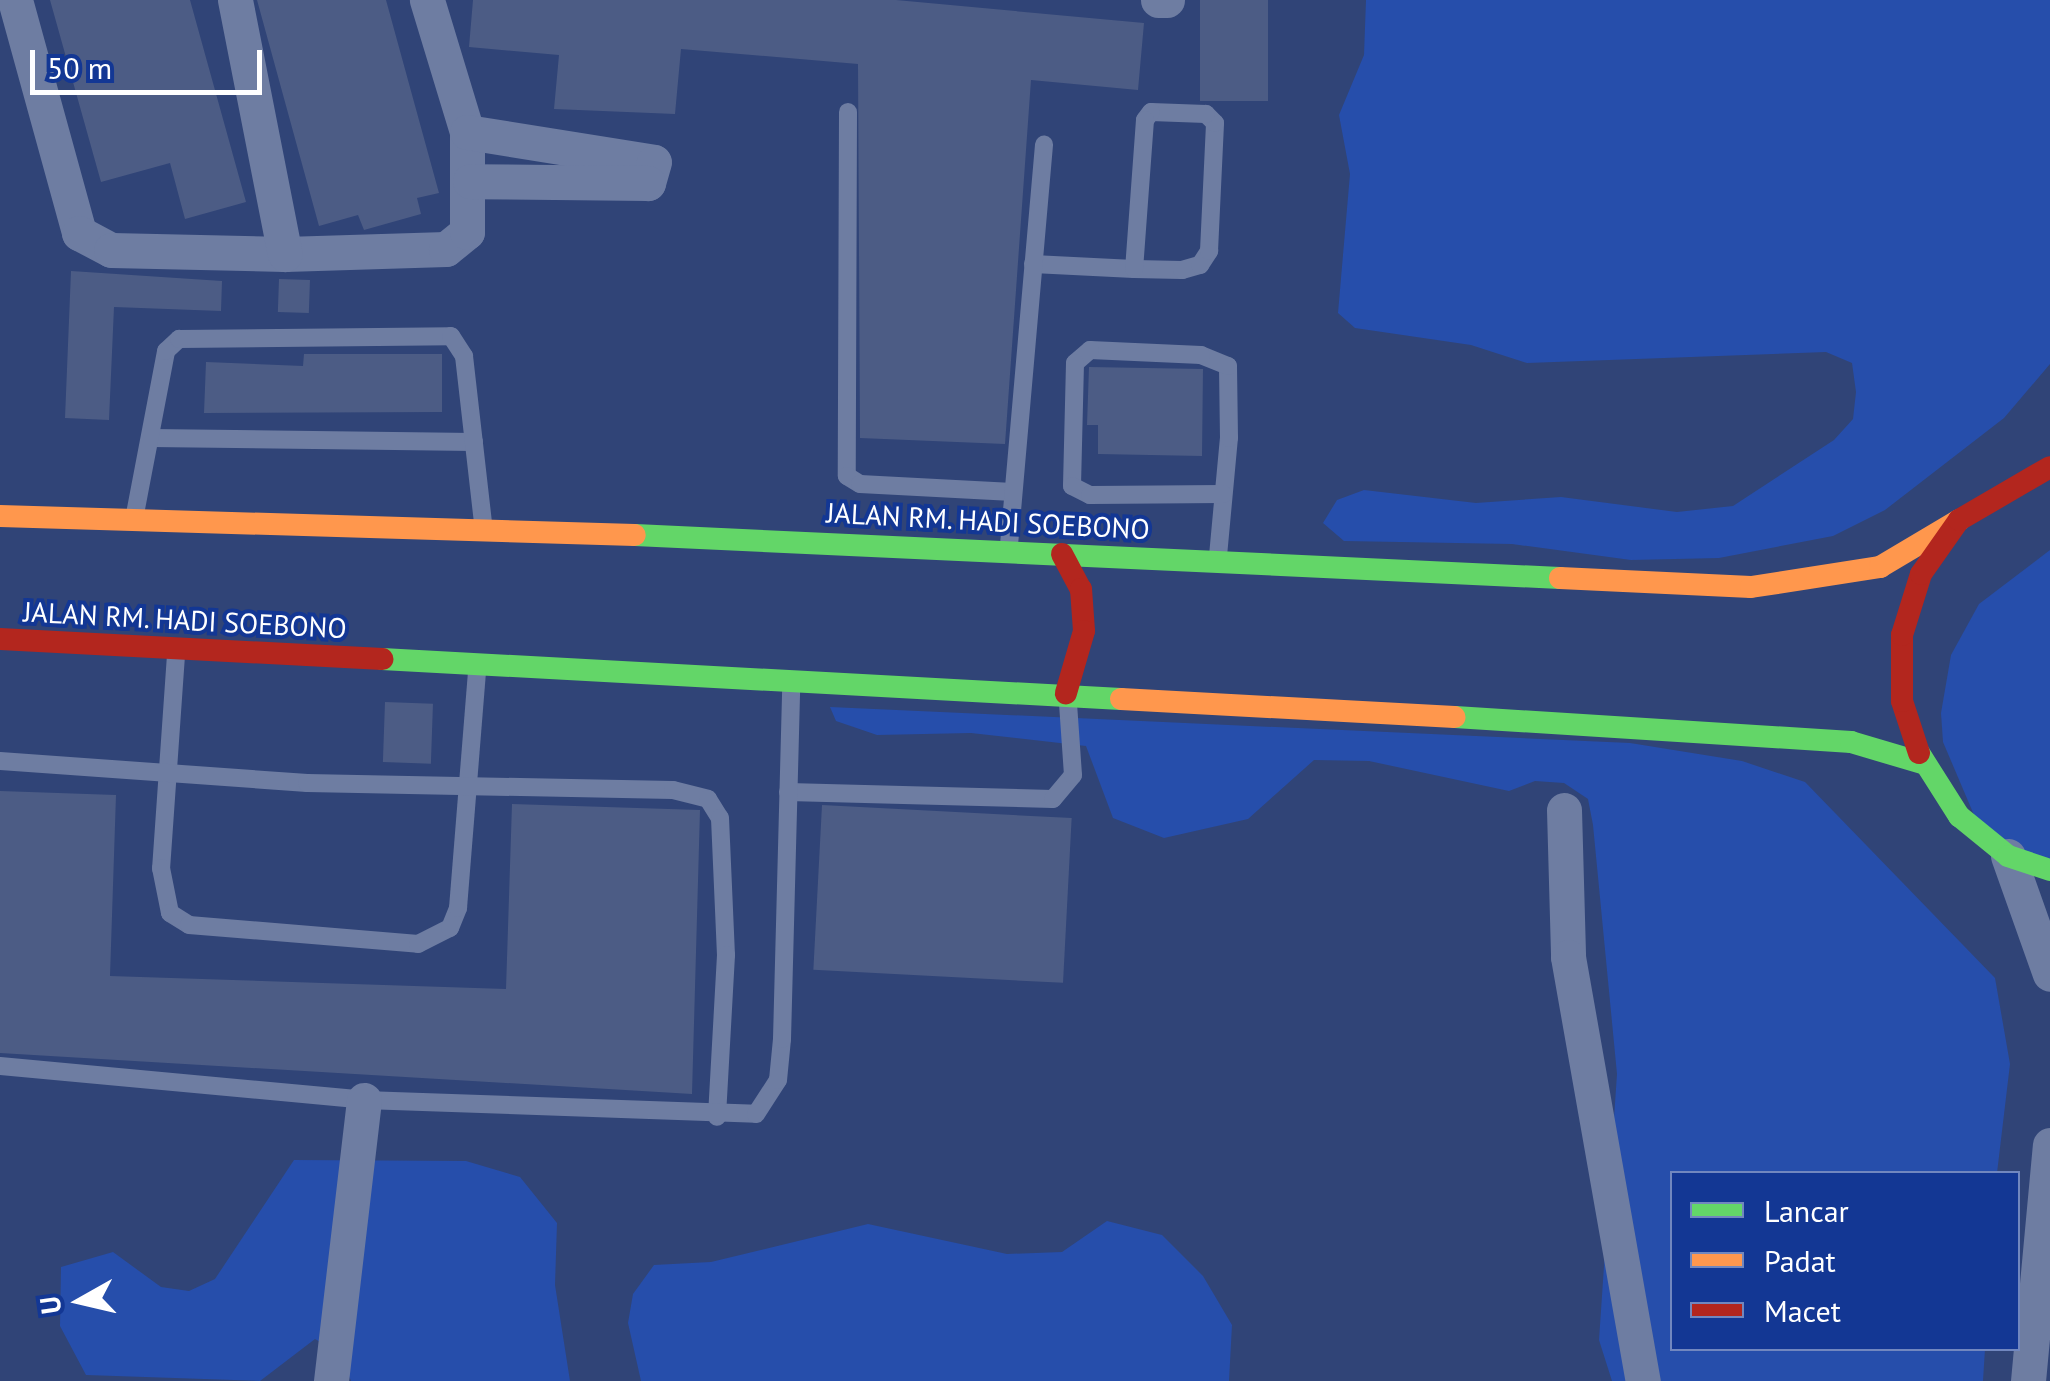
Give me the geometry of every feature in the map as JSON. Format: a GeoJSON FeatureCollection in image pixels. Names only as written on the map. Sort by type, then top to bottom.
{"type":"FeatureCollection","features":[{"type":"Feature","properties":{"kind":"main road","name":"JALAN RM. HADI SOEBONO"},"geometry":{"type":"LineString","coordinates":[[0,516],[135,515],[484,528],[1751,587],[1880,567],[2039,472]]}},
{"type":"Feature","properties":{"kind":"main road","name":"JALAN RM. HADI SOEBONO"},"geometry":{"type":"LineString","coordinates":[[1958,520],[1921,574],[1902,635],[1902,700],[1922,763],[1959,816],[2008,856],[2050,870]]}},
{"type":"Feature","properties":{"kind":"main road"},"geometry":{"type":"LineString","coordinates":[[1062,554],[1081,589],[1083,618],[1066,693]]}},
{"type":"Feature","properties":{"kind":"main road","name":"JALAN RM. HADI SOEBONO"},"geometry":{"type":"LineString","coordinates":[[0,639],[176,654],[792,676],[1785,736],[1852,742],[1922,763]]}},
{"type":"Feature","properties":{"kind":"street"},"geometry":{"type":"LineString","coordinates":[[15,0],[80,233],[111,250],[285,254],[452,248],[468,232],[467,132],[427,0]]}},
{"type":"Feature","properties":{"kind":"street"},"geometry":{"type":"LineString","coordinates":[[235,0],[285,254]]}},
{"type":"Feature","properties":{"kind":"street"},"geometry":{"type":"LineString","coordinates":[[1158,0],[1167,0]]}},
{"type":"Feature","properties":{"kind":"street"},"geometry":{"type":"LineString","coordinates":[[467,132],[654,162],[648,183],[470,182]]}},
{"type":"Feature","properties":{"kind":"street"},"geometry":{"type":"LineString","coordinates":[[2039,472],[2050,448]]}},
{"type":"Feature","properties":{"kind":"street"},"geometry":{"type":"LineString","coordinates":[[1564,810],[1568,957],[1643,1381]]}},
{"type":"Feature","properties":{"kind":"street"},"geometry":{"type":"LineString","coordinates":[[2008,856],[2050,974]]}},
{"type":"Feature","properties":{"kind":"street"},"geometry":{"type":"LineString","coordinates":[[331,1381],[364,1100]]}},
{"type":"Feature","properties":{"kind":"street"},"geometry":{"type":"LineString","coordinates":[[2028,1381],[2050,1144]]}},
{"type":"Feature","properties":{"kind":"lane"},"geometry":{"type":"LineString","coordinates":[[848,112],[848,476],[860,484],[1013,492]]}},
{"type":"Feature","properties":{"kind":"lane"},"geometry":{"type":"LineString","coordinates":[[1033,264],[1182,270],[1209,251],[1215,123],[1206,114],[1151,112],[1145,120],[1134,268]]}},
{"type":"Feature","properties":{"kind":"lane"},"geometry":{"type":"LineString","coordinates":[[1009,550],[1044,145]]}},
{"type":"Feature","properties":{"kind":"lane"},"geometry":{"type":"LineString","coordinates":[[135,515],[166,351],[179,339],[451,336],[464,356],[484,528]]}},
{"type":"Feature","properties":{"kind":"lane"},"geometry":{"type":"LineString","coordinates":[[1218,564],[1222,494],[1228,366],[1202,355],[1090,350],[1075,363],[1072,486],[1090,494],[1222,494]]}},
{"type":"Feature","properties":{"kind":"lane"},"geometry":{"type":"LineString","coordinates":[[151,438],[474,442]]}},
{"type":"Feature","properties":{"kind":"lane"},"geometry":{"type":"LineString","coordinates":[[176,654],[164,774],[161,899],[170,913],[189,925],[418,944],[450,928],[458,908],[477,663]]}},
{"type":"Feature","properties":{"kind":"lane"},"geometry":{"type":"LineString","coordinates":[[0,1066],[364,1100],[717,1117],[756,1114],[778,1080],[792,676]]}},
{"type":"Feature","properties":{"kind":"lane"},"geometry":{"type":"LineString","coordinates":[[788,792],[1053,798],[1073,775],[1076,738],[1066,693]]}},
{"type":"Feature","properties":{"kind":"lane"},"geometry":{"type":"LineString","coordinates":[[0,761],[164,774],[468,788],[673,790],[708,799],[720,818],[726,955],[717,1117]]}},
{"type":"Feature","properties":{"kind":"shaded area"},"geometry":{"type":"Polygon","coordinates":[[[1366,0],[2050,0],[2050,364],[2004,418],[1885,510],[1833,536],[1719,558],[1631,560],[1512,544],[1344,541],[1323,523],[1337,500],[1364,490],[1476,503],[1561,497],[1677,512],[1733,506],[1834,440],[1853,419],[1856,392],[1852,363],[1826,352],[1527,363],[1471,345],[1355,328],[1338,313],[1350,174],[1339,115],[1364,55],[1366,0]]]}},
{"type":"Feature","properties":{"kind":"shaded area"},"geometry":{"type":"Polygon","coordinates":[[[2050,550],[2050,878],[1977,822],[1943,742],[1941,713],[1951,655],[1979,604],[2050,550]]]}},
{"type":"Feature","properties":{"kind":"shaded area"},"geometry":{"type":"Polygon","coordinates":[[[830,707],[1630,743],[1742,761],[1805,782],[1995,978],[2010,1064],[1997,1171],[1670,1171],[1670,1351],[1985,1351],[1983,1381],[1612,1381],[1599,1340],[1617,1074],[1593,825],[1588,799],[1564,783],[1535,781],[1509,791],[1369,761],[1314,760],[1248,819],[1164,838],[1113,818],[1086,746],[971,733],[877,735],[836,721],[830,707]]]}},
{"type":"Feature","properties":{"kind":"shaded area"},"geometry":{"type":"Polygon","coordinates":[[[294,1160],[466,1161],[520,1177],[557,1223],[555,1285],[570,1381],[351,1381],[340,1353],[315,1339],[260,1381],[86,1375],[60,1326],[61,1267],[113,1252],[161,1287],[189,1291],[215,1279],[294,1160]]]}},
{"type":"Feature","properties":{"kind":"shaded area"},"geometry":{"type":"Polygon","coordinates":[[[1107,1221],[1162,1235],[1203,1276],[1232,1325],[1229,1381],[641,1381],[628,1323],[633,1294],[654,1265],[711,1262],[868,1224],[1007,1254],[1062,1252],[1107,1221]]]}},
{"type":"Feature","properties":{"kind":"building"},"geometry":{"type":"Polygon","coordinates":[[[50,0],[190,0],[246,202],[185,219],[170,163],[101,182],[50,0]]]}},
{"type":"Feature","properties":{"kind":"building"},"geometry":{"type":"Polygon","coordinates":[[[257,0],[386,0],[439,193],[417,198],[421,214],[364,230],[358,215],[319,226],[257,0]]]}},
{"type":"Feature","properties":{"kind":"building"},"geometry":{"type":"Polygon","coordinates":[[[473,0],[896,0],[1144,23],[1138,90],[1031,80],[1005,444],[860,438],[858,64],[681,49],[675,114],[554,109],[559,55],[469,47],[473,0]]]}},
{"type":"Feature","properties":{"kind":"building"},"geometry":{"type":"Polygon","coordinates":[[[1200,0],[1268,0],[1268,101],[1200,101],[1200,0]]]}},
{"type":"Feature","properties":{"kind":"building"},"geometry":{"type":"Polygon","coordinates":[[[71,271],[222,281],[221,311],[114,307],[109,420],[65,418],[71,271]]]}},
{"type":"Feature","properties":{"kind":"building"},"geometry":{"type":"Polygon","coordinates":[[[279,279],[310,280],[309,313],[278,312],[279,279]]]}},
{"type":"Feature","properties":{"kind":"building"},"geometry":{"type":"Polygon","coordinates":[[[304,354],[442,354],[442,412],[204,413],[206,362],[303,366],[304,354]]]}},
{"type":"Feature","properties":{"kind":"building"},"geometry":{"type":"Polygon","coordinates":[[[1089,367],[1203,369],[1202,456],[1098,454],[1098,425],[1087,425],[1089,367]]]}},
{"type":"Feature","properties":{"kind":"building"},"geometry":{"type":"Polygon","coordinates":[[[385,702],[433,704],[431,764],[383,762],[385,702]]]}},
{"type":"Feature","properties":{"kind":"building"},"geometry":{"type":"Polygon","coordinates":[[[0,791],[116,795],[110,976],[506,989],[512,804],[700,810],[692,1094],[0,1053],[0,791]]]}},
{"type":"Feature","properties":{"kind":"building"},"geometry":{"type":"Polygon","coordinates":[[[822,805],[1072,818],[1063,983],[813,970],[822,805]]]}},
{"type":"Feature","properties":{"kind":"traffic: fast"},"geometry":{"type":"LineString","coordinates":[[635,535],[1560,578]]}},
{"type":"Feature","properties":{"kind":"traffic: fast"},"geometry":{"type":"LineString","coordinates":[[382,659],[1121,699]]}},
{"type":"Feature","properties":{"kind":"traffic: fast"},"geometry":{"type":"LineString","coordinates":[[1455,717],[1851,742],[1922,763]]}},
{"type":"Feature","properties":{"kind":"traffic: fast"},"geometry":{"type":"LineString","coordinates":[[1919,753],[1959,816],[2008,856],[2050,870]]}},
{"type":"Feature","properties":{"kind":"traffic: slow"},"geometry":{"type":"LineString","coordinates":[[0,516],[635,535]]}},
{"type":"Feature","properties":{"kind":"traffic: slow"},"geometry":{"type":"LineString","coordinates":[[1560,578],[1751,587],[1880,567],[1959,520]]}},
{"type":"Feature","properties":{"kind":"traffic: slow"},"geometry":{"type":"LineString","coordinates":[[1121,699],[1455,717]]}},
{"type":"Feature","properties":{"kind":"traffic: jam"},"geometry":{"type":"LineString","coordinates":[[1919,753],[1902,701],[1902,635],[1921,574],[1959,520],[2050,467]]}},
{"type":"Feature","properties":{"kind":"traffic: jam"},"geometry":{"type":"LineString","coordinates":[[1062,554],[1081,589],[1084,631],[1066,693]]}},
{"type":"Feature","properties":{"kind":"traffic: jam"},"geometry":{"type":"LineString","coordinates":[[0,639],[382,659]]}}]}
